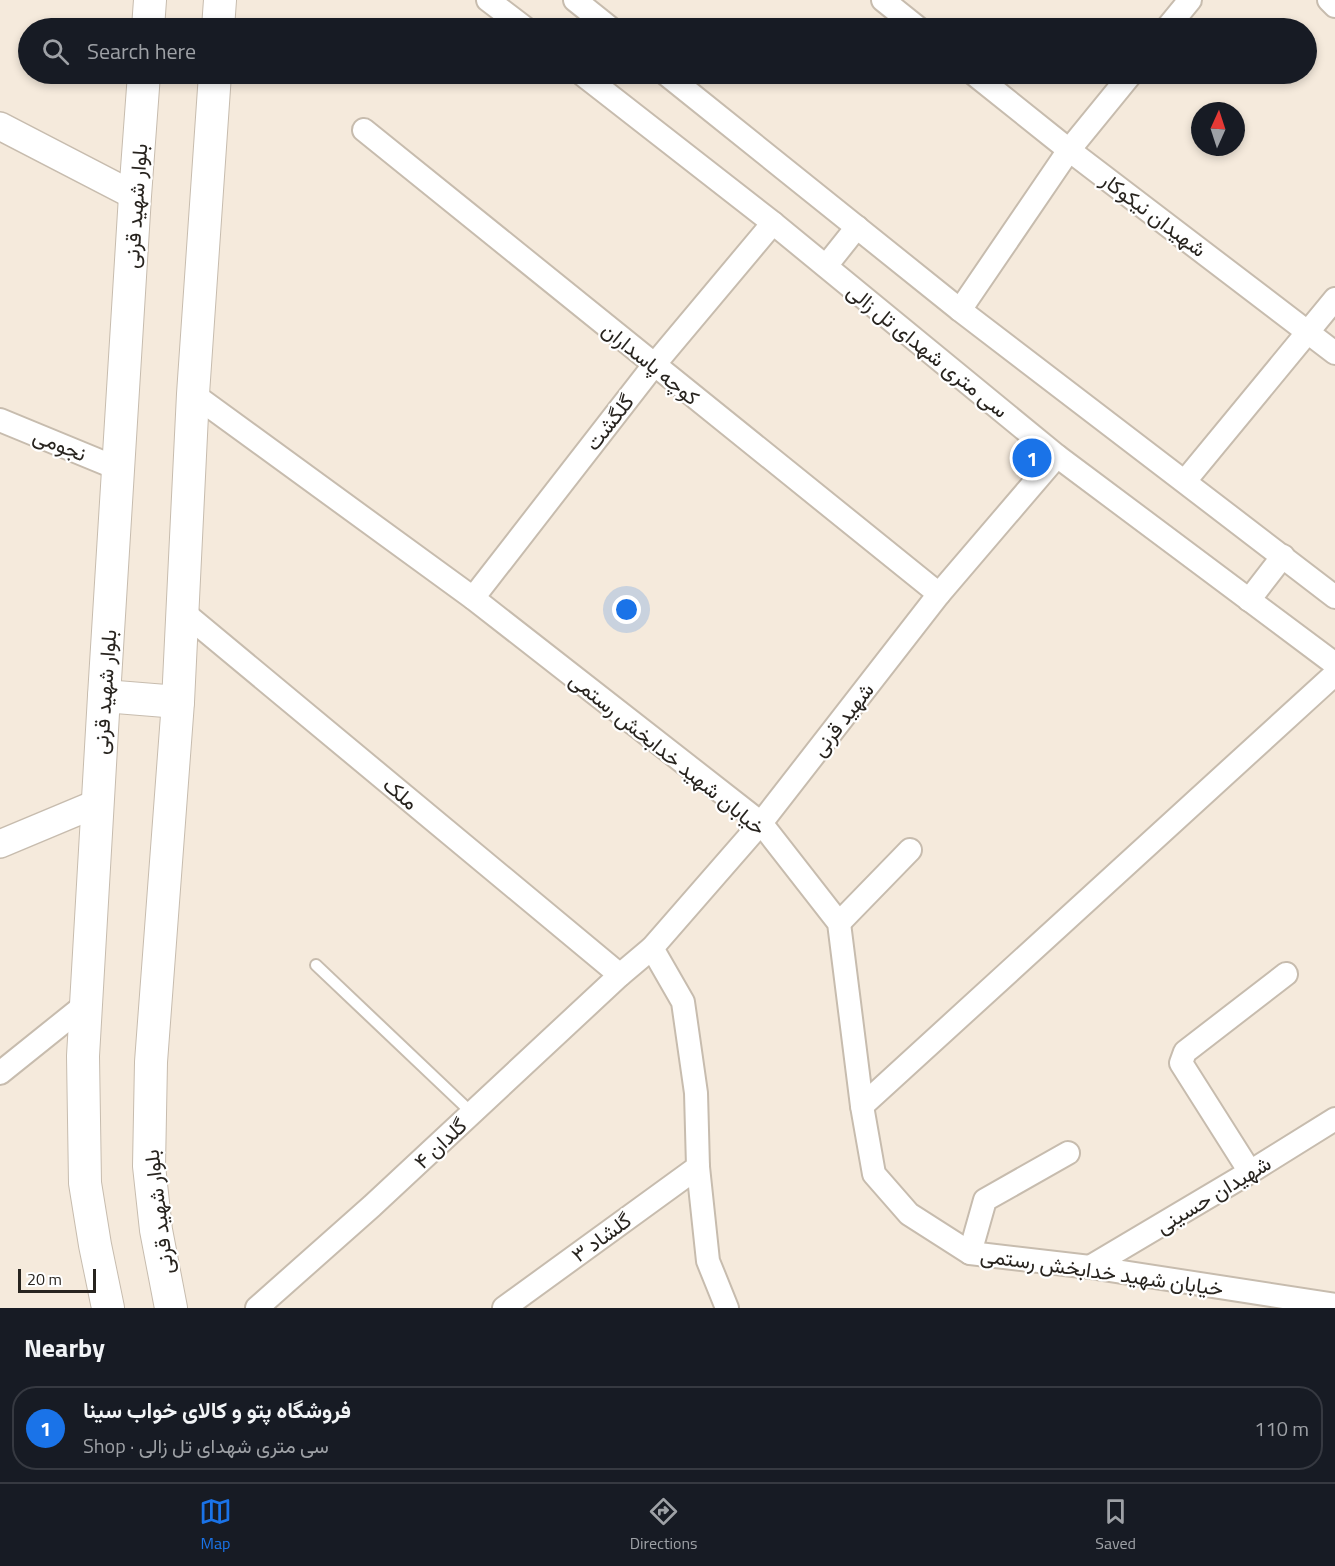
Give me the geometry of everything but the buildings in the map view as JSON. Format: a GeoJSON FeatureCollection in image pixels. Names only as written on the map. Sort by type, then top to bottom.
{"type":"FeatureCollection","features":[{"type":"Feature","properties":{"kind":"main road"},"geometry":{"type":"LineString","coordinates":[[149,18],[150,0]]}},
{"type":"Feature","properties":{"kind":"main road"},"geometry":{"type":"LineString","coordinates":[[219,18],[220,0]]}},
{"type":"Feature","properties":{"kind":"main road","name":"بلوار شهید قرنی"},"geometry":{"type":"LineString","coordinates":[[108,1308],[85,1183],[83,1056],[143,84]]}},
{"type":"Feature","properties":{"kind":"main road","name":"بلوار شهید قرنی"},"geometry":{"type":"LineString","coordinates":[[171,1308],[156,1230],[149,1166],[151,1062],[178,702],[193,394],[214,84]]}},
{"type":"Feature","properties":{"kind":"main road"},"geometry":{"type":"LineString","coordinates":[[104,696],[178,702]]}},
{"type":"Feature","properties":{"kind":"street"},"geometry":{"type":"LineString","coordinates":[[488,0],[512,18]]}},
{"type":"Feature","properties":{"kind":"street"},"geometry":{"type":"LineString","coordinates":[[575,0],[598,18]]}},
{"type":"Feature","properties":{"kind":"street"},"geometry":{"type":"LineString","coordinates":[[883,0],[906,18]]}},
{"type":"Feature","properties":{"kind":"street"},"geometry":{"type":"LineString","coordinates":[[1175,18],[1190,0]]}},
{"type":"Feature","properties":{"kind":"street"},"geometry":{"type":"LineString","coordinates":[[1329,0],[1335,6]]}},
{"type":"Feature","properties":{"kind":"street","name":"سی متری شهدای تل زالی"},"geometry":{"type":"LineString","coordinates":[[595,84],[826,266],[1057,456],[1335,664]]}},
{"type":"Feature","properties":{"kind":"street"},"geometry":{"type":"LineString","coordinates":[[678,84],[960,310],[1335,597]]}},
{"type":"Feature","properties":{"kind":"street","name":"شهیدان نیکوکار"},"geometry":{"type":"LineString","coordinates":[[986,84],[1069,150],[1335,353]]}},
{"type":"Feature","properties":{"kind":"street"},"geometry":{"type":"LineString","coordinates":[[960,310],[1069,150],[1123,84]]}},
{"type":"Feature","properties":{"kind":"street"},"geometry":{"type":"LineString","coordinates":[[0,126],[135,196]]}},
{"type":"Feature","properties":{"kind":"street","name":"کوچه پاسداران"},"geometry":{"type":"LineString","coordinates":[[364,130],[939,594]]}},
{"type":"Feature","properties":{"kind":"street","name":"گلگشت"},"geometry":{"type":"LineString","coordinates":[[473,598],[654,365],[773,224]]}},
{"type":"Feature","properties":{"kind":"street"},"geometry":{"type":"LineString","coordinates":[[826,266],[857,227]]}},
{"type":"Feature","properties":{"kind":"street"},"geometry":{"type":"LineString","coordinates":[[1185,481],[1335,299]]}},
{"type":"Feature","properties":{"kind":"street","name":"خیابان شهید خدابخش رستمی"},"geometry":{"type":"LineString","coordinates":[[193,394],[473,598],[761,823],[839,923],[862,1106],[874,1174],[909,1214],[970,1253],[1090,1267],[1335,1305]]}},
{"type":"Feature","properties":{"kind":"street","name":"نجومی"},"geometry":{"type":"LineString","coordinates":[[3,426],[119,469]]}},
{"type":"Feature","properties":{"kind":"street","name":"شهید قرنی"},"geometry":{"type":"LineString","coordinates":[[620,975],[652,948],[761,823],[939,594],[1057,456]]}},
{"type":"Feature","properties":{"kind":"street"},"geometry":{"type":"LineString","coordinates":[[1249,600],[1283,556]]}},
{"type":"Feature","properties":{"kind":"street","name":"ملک"},"geometry":{"type":"LineString","coordinates":[[182,611],[620,975]]}},
{"type":"Feature","properties":{"kind":"street"},"geometry":{"type":"LineString","coordinates":[[862,1106],[1335,674]]}},
{"type":"Feature","properties":{"kind":"street"},"geometry":{"type":"LineString","coordinates":[[4,844],[98,803]]}},
{"type":"Feature","properties":{"kind":"street"},"geometry":{"type":"LineString","coordinates":[[839,923],[910,850]]}},
{"type":"Feature","properties":{"kind":"street"},"geometry":{"type":"LineString","coordinates":[[652,948],[683,1002],[696,1093],[698,1167],[708,1261],[727,1308]]}},
{"type":"Feature","properties":{"kind":"street"},"geometry":{"type":"LineString","coordinates":[[1250,1172],[1181,1063],[1185,1052],[1286,974]]}},
{"type":"Feature","properties":{"kind":"street","name":"گلدان ۴"},"geometry":{"type":"LineString","coordinates":[[257,1308],[372,1206],[620,975]]}},
{"type":"Feature","properties":{"kind":"street"},"geometry":{"type":"LineString","coordinates":[[0,1073],[86,1004]]}},
{"type":"Feature","properties":{"kind":"street","name":"شهیدان حسینی"},"geometry":{"type":"LineString","coordinates":[[1090,1267],[1335,1119]]}},
{"type":"Feature","properties":{"kind":"street"},"geometry":{"type":"LineString","coordinates":[[970,1253],[985,1200],[1068,1153]]}},
{"type":"Feature","properties":{"kind":"street","name":"گلشاد ۳"},"geometry":{"type":"LineString","coordinates":[[504,1308],[698,1167]]}},
{"type":"Feature","properties":{"kind":"lane"},"geometry":{"type":"LineString","coordinates":[[316,965],[472,1113]]}},
{"type":"Feature","properties":{"kind":"place","name":"فروشگاه پتو و کالای خواب سینا"},"geometry":{"type":"Point","coordinates":[1032,458]}}]}
